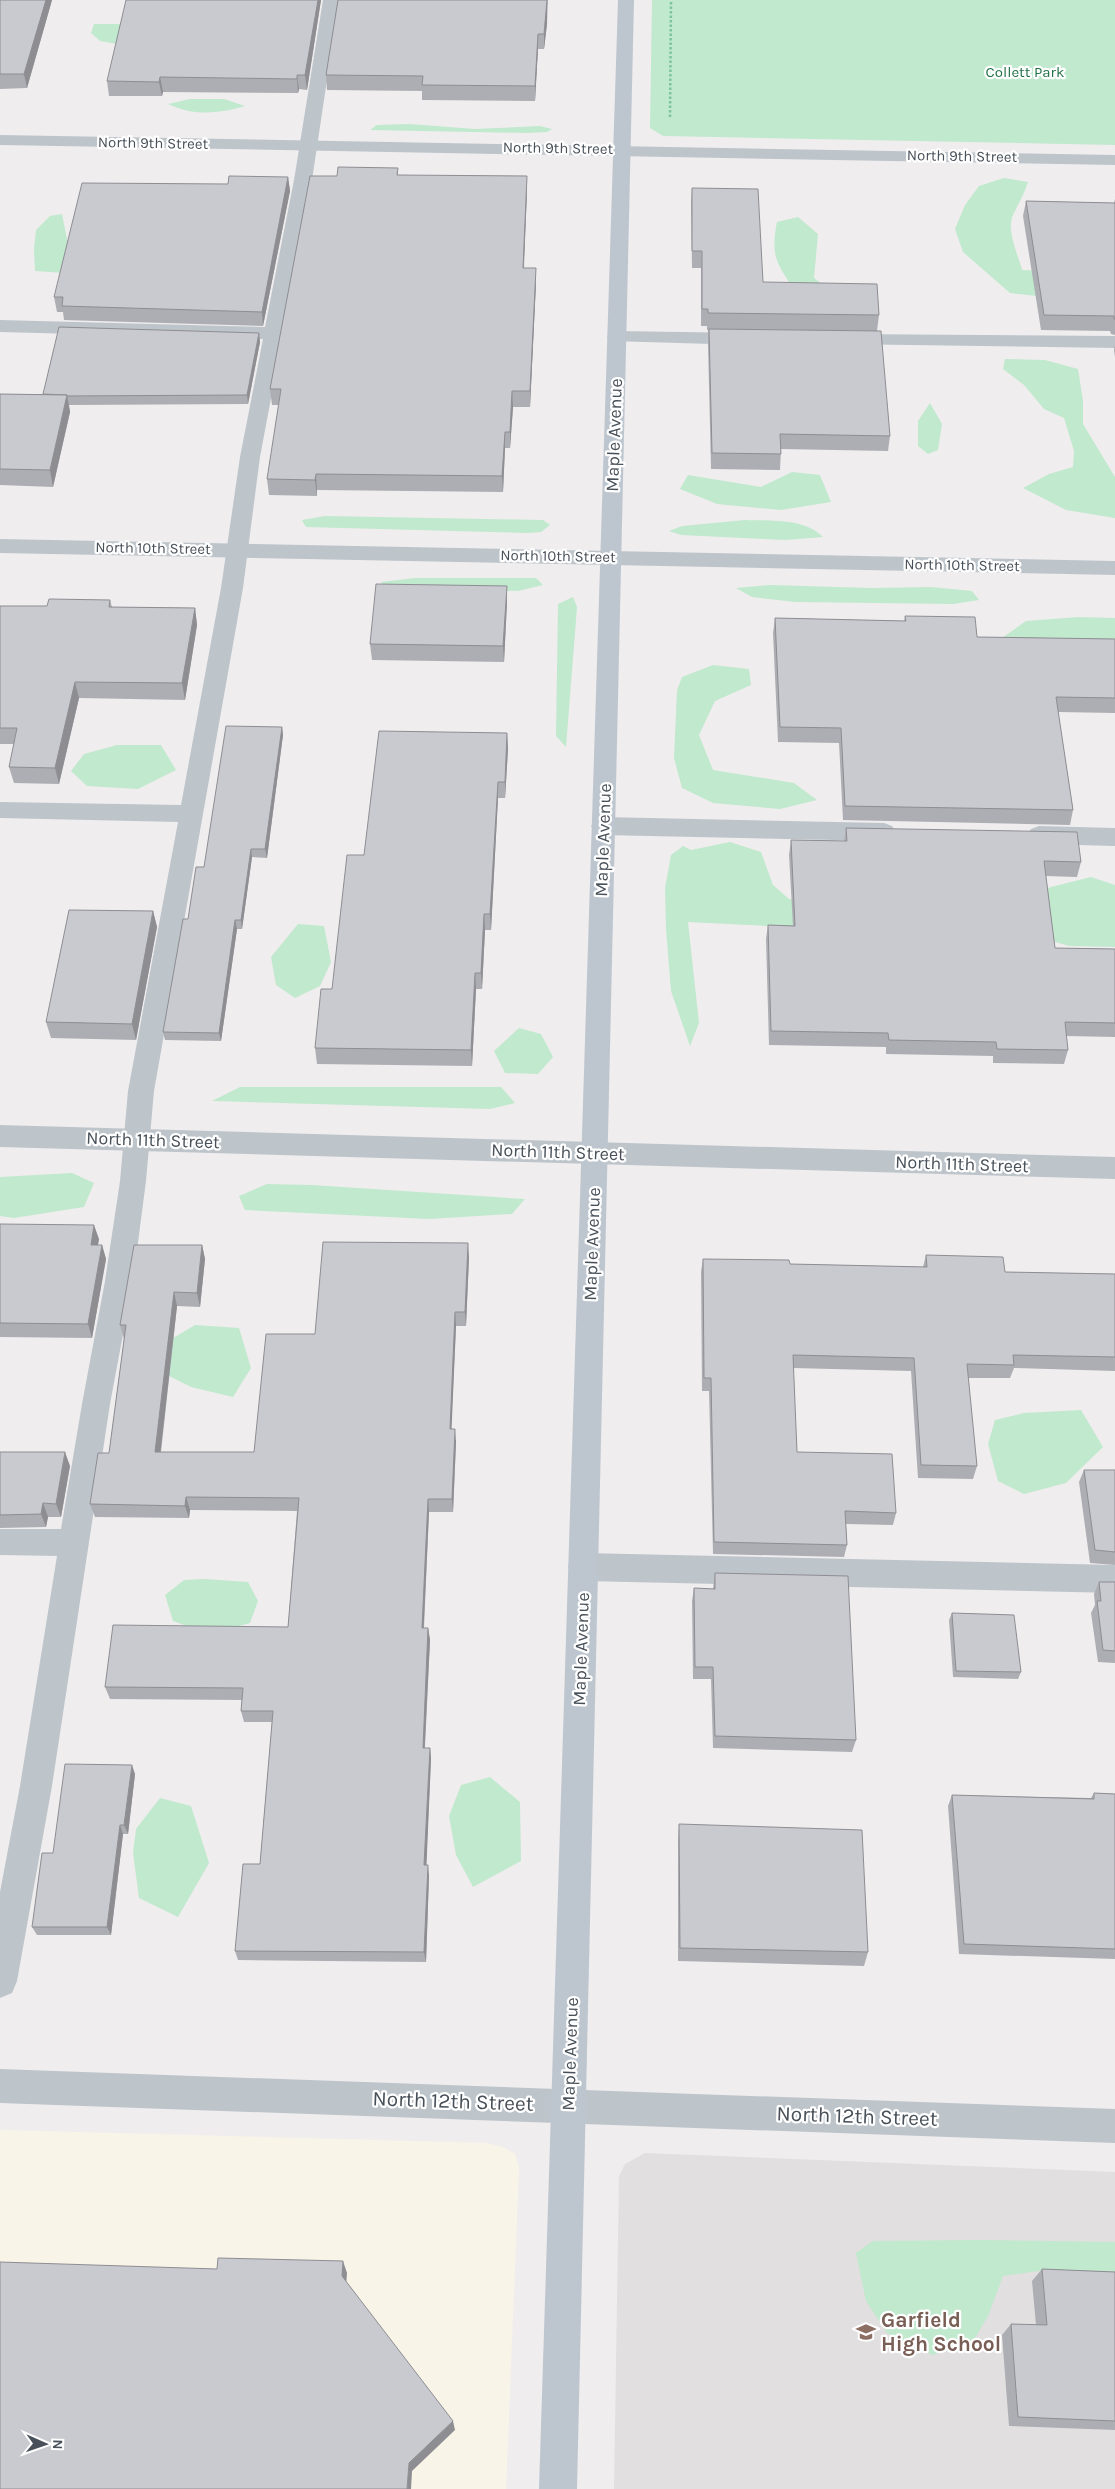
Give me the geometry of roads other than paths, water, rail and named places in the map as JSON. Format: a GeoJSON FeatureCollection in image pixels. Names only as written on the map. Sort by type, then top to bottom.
{"type":"FeatureCollection","features":[{"type":"Feature","properties":{"kind":"main road","name":"Maple Avenue"},"geometry":{"type":"LineString","coordinates":[[558,2489],[626,0]]}},
{"type":"Feature","properties":{"kind":"street"},"geometry":{"type":"LineString","coordinates":[[0,1981],[36,1786],[73,1544],[119,1281],[137,1139],[141,1091],[232,588],[236,550],[308,145],[331,0]]}},
{"type":"Feature","properties":{"kind":"street","name":"North 9th Street"},"geometry":{"type":"LineString","coordinates":[[0,140],[622,149],[1115,160]]}},
{"type":"Feature","properties":{"kind":"street"},"geometry":{"type":"LineString","coordinates":[[0,326],[273,334]]}},
{"type":"Feature","properties":{"kind":"street"},"geometry":{"type":"LineString","coordinates":[[617,337],[766,339]]}},
{"type":"Feature","properties":{"kind":"street"},"geometry":{"type":"LineString","coordinates":[[826,340],[1115,342]]}},
{"type":"Feature","properties":{"kind":"street","name":"North 10th Street"},"geometry":{"type":"LineString","coordinates":[[0,546],[611,556],[1115,568]]}},
{"type":"Feature","properties":{"kind":"street"},"geometry":{"type":"LineString","coordinates":[[0,810],[191,814]]}},
{"type":"Feature","properties":{"kind":"street"},"geometry":{"type":"LineString","coordinates":[[603,826],[908,832]]}},
{"type":"Feature","properties":{"kind":"street"},"geometry":{"type":"LineString","coordinates":[[1016,835],[1115,837]]}},
{"type":"Feature","properties":{"kind":"street","name":"North 11th Street"},"geometry":{"type":"LineString","coordinates":[[0,1136],[1115,1168]]}},
{"type":"Feature","properties":{"kind":"street"},"geometry":{"type":"LineString","coordinates":[[0,1542],[73,1544]]}},
{"type":"Feature","properties":{"kind":"street"},"geometry":{"type":"LineString","coordinates":[[583,1568],[1115,1579]]}},
{"type":"Feature","properties":{"kind":"street","name":"North 12th Street"},"geometry":{"type":"LineString","coordinates":[[0,2086],[1115,2126]]}},
{"type":"Feature","properties":{"kind":"place","name":"Garfield High School"},"geometry":{"type":"Point","coordinates":[866,2332]}},
{"type":"Feature","properties":{"kind":"park label","name":"Collett Park"},"geometry":{"type":"Point","coordinates":[1025,72]}}]}
